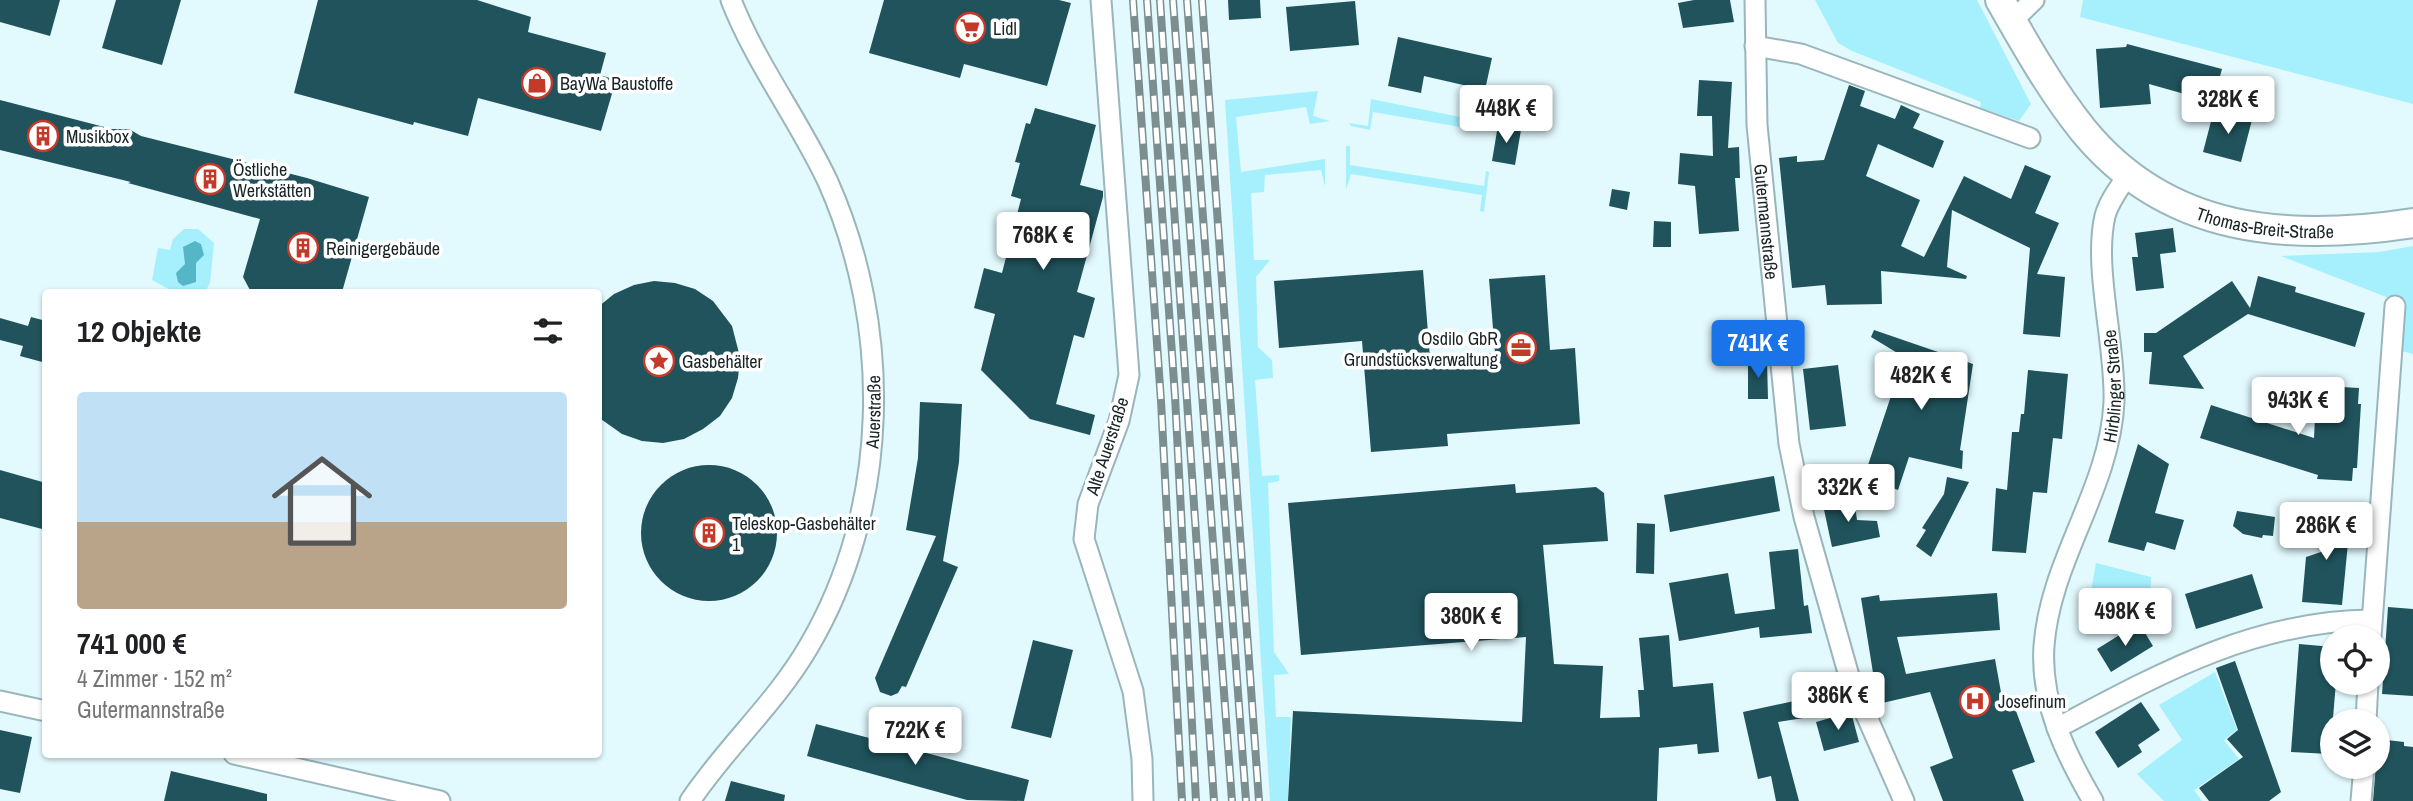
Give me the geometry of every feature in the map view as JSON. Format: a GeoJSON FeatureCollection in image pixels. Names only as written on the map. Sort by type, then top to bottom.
{"type":"FeatureCollection","features":[{"type":"Feature","properties":{"kind":"main road"},"geometry":{"type":"LineString","coordinates":[[2006,10],[2067,108],[2085,132],[2129,175]]}},
{"type":"Feature","properties":{"kind":"main road","name":"Thomas-Breit-Straße"},"geometry":{"type":"LineString","coordinates":[[2129,175],[2165,198],[2224,222],[2274,230],[2327,232],[2413,223]]}},
{"type":"Feature","properties":{"kind":"street","name":"Auerstraße"},"geometry":{"type":"LineString","coordinates":[[690,801],[715,764],[778,691],[808,648],[834,599],[867,488],[874,417],[874,374],[867,317],[851,247],[823,173],[731,0]]}},
{"type":"Feature","properties":{"kind":"street","name":"Alte Auerstraße"},"geometry":{"type":"LineString","coordinates":[[1101,0],[1129,375],[1119,421],[1088,504],[1084,539],[1133,691],[1142,760],[1143,801]]}},
{"type":"Feature","properties":{"kind":"street","name":"Gutermannstraße"},"geometry":{"type":"LineString","coordinates":[[1755,0],[1757,125],[1791,455],[1807,528],[1849,676],[1904,801]]}},
{"type":"Feature","properties":{"kind":"street"},"geometry":{"type":"LineString","coordinates":[[2006,10],[2034,0]]}},
{"type":"Feature","properties":{"kind":"street"},"geometry":{"type":"LineString","coordinates":[[1755,46],[1801,54],[2030,138]]}},
{"type":"Feature","properties":{"kind":"street","name":"Hirblinger Straße"},"geometry":{"type":"LineString","coordinates":[[2093,801],[2068,758],[2057,728],[2047,680],[2044,647],[2054,585],[2094,492],[2110,436],[2113,370],[2102,242],[2105,215],[2129,175]]}},
{"type":"Feature","properties":{"kind":"street"},"geometry":{"type":"LineString","coordinates":[[2371,625],[2395,306]]}},
{"type":"Feature","properties":{"kind":"street"},"geometry":{"type":"LineString","coordinates":[[2057,728],[2166,669],[2241,641],[2326,620],[2354,625]]}},
{"type":"Feature","properties":{"kind":"street"},"geometry":{"type":"LineString","coordinates":[[0,701],[42,710]]}},
{"type":"Feature","properties":{"kind":"street"},"geometry":{"type":"LineString","coordinates":[[252,758],[440,801]]}},
{"type":"Feature","properties":{"kind":"street"},"geometry":{"type":"LineString","coordinates":[[2361,801],[2363,779]]}},
{"type":"Feature","properties":{"kind":"shaded area"},"geometry":{"type":"Polygon","coordinates":[[[1815,0],[1977,0],[2031,104],[2019,121],[1980,108],[1981,102],[1852,51],[1838,43],[1815,0]]]}},
{"type":"Feature","properties":{"kind":"shaded area"},"geometry":{"type":"Polygon","coordinates":[[[2083,0],[2413,0],[2413,104],[2080,17],[2083,0]]]}},
{"type":"Feature","properties":{"kind":"shaded area"},"geometry":{"type":"Polygon","coordinates":[[[1318,91],[1313,116],[1330,121],[1310,124],[1306,107],[1236,117],[1241,172],[1325,159],[1325,187],[1321,170],[1265,175],[1264,192],[1251,193],[1254,260],[1270,260],[1256,277],[1258,347],[1272,360],[1273,378],[1255,380],[1262,476],[1279,475],[1279,481],[1268,483],[1274,652],[1289,674],[1274,675],[1276,717],[1291,717],[1288,801],[1270,801],[1225,100],[1318,91]]]}},
{"type":"Feature","properties":{"kind":"shaded area"},"geometry":{"type":"Polygon","coordinates":[[[1371,99],[1480,121],[1478,130],[1373,112],[1370,130],[1351,126],[1349,123],[1368,126],[1371,99]]]}},
{"type":"Feature","properties":{"kind":"shaded area"},"geometry":{"type":"Polygon","coordinates":[[[1346,146],[1350,146],[1350,165],[1484,186],[1486,171],[1489,172],[1484,212],[1480,211],[1482,195],[1351,174],[1346,190],[1346,146]]]}},
{"type":"Feature","properties":{"kind":"shaded area"},"geometry":{"type":"Polygon","coordinates":[[[184,229],[198,229],[214,243],[210,283],[207,289],[168,289],[152,280],[158,248],[170,250],[173,239],[184,229]]]}},
{"type":"Feature","properties":{"kind":"shaded area"},"geometry":{"type":"Polygon","coordinates":[[[195,241],[201,244],[204,255],[196,263],[196,282],[183,286],[178,282],[176,273],[185,264],[183,247],[195,241]]]}},
{"type":"Feature","properties":{"kind":"shaded area"},"geometry":{"type":"Polygon","coordinates":[[[2413,246],[2413,354],[2398,350],[2394,300],[2281,256],[2379,252],[2413,246]]]}},
{"type":"Feature","properties":{"kind":"shaded area"},"geometry":{"type":"Polygon","coordinates":[[[2096,563],[2151,577],[2150,601],[2085,625],[2096,563]]]}},
{"type":"Feature","properties":{"kind":"shaded area"},"geometry":{"type":"Polygon","coordinates":[[[2215,672],[2237,730],[2224,740],[2239,759],[2194,790],[2202,801],[2164,801],[2137,774],[2182,740],[2159,705],[2215,672]]]}},
{"type":"Feature","properties":{"kind":"building"},"geometry":{"type":"Polygon","coordinates":[[[0,0],[60,0],[50,36],[0,22],[0,0]]]}},
{"type":"Feature","properties":{"kind":"building"},"geometry":{"type":"Polygon","coordinates":[[[116,0],[181,0],[162,65],[102,48],[116,0]]]}},
{"type":"Feature","properties":{"kind":"building"},"geometry":{"type":"Polygon","coordinates":[[[318,0],[477,0],[531,17],[528,32],[606,53],[600,75],[616,80],[601,131],[478,98],[468,136],[414,122],[413,125],[294,93],[318,0]]]}},
{"type":"Feature","properties":{"kind":"building","name":"Lidl"},"geometry":{"type":"Polygon","coordinates":[[[884,0],[1059,0],[1071,3],[1047,86],[964,64],[960,78],[869,53],[884,0]]]}},
{"type":"Feature","properties":{"kind":"building"},"geometry":{"type":"Polygon","coordinates":[[[1228,0],[1260,0],[1261,18],[1229,20],[1228,0]]]}},
{"type":"Feature","properties":{"kind":"building"},"geometry":{"type":"Polygon","coordinates":[[[1730,0],[1734,22],[1683,28],[1678,3],[1730,0]]]}},
{"type":"Feature","properties":{"kind":"building"},"geometry":{"type":"Polygon","coordinates":[[[1355,1],[1359,45],[1290,51],[1286,7],[1355,1]]]}},
{"type":"Feature","properties":{"kind":"building"},"geometry":{"type":"Polygon","coordinates":[[[1398,37],[1492,58],[1485,90],[1424,76],[1421,93],[1388,86],[1398,37]]]}},
{"type":"Feature","properties":{"kind":"building"},"geometry":{"type":"Polygon","coordinates":[[[2127,44],[2222,69],[2213,102],[2149,84],[2151,104],[2100,108],[2096,49],[2126,47],[2127,44]]]}},
{"type":"Feature","properties":{"kind":"building"},"geometry":{"type":"Polygon","coordinates":[[[1699,80],[1732,82],[1728,148],[1739,147],[1740,178],[1735,178],[1739,231],[1699,234],[1695,186],[1678,184],[1680,153],[1713,156],[1712,116],[1697,116],[1699,80]]]}},
{"type":"Feature","properties":{"kind":"building"},"geometry":{"type":"Polygon","coordinates":[[[1849,85],[1865,91],[1860,106],[1895,119],[1901,105],[1920,114],[1913,128],[1944,141],[1933,168],[1878,144],[1866,176],[1920,200],[1901,246],[1924,257],[1964,176],[2011,199],[2025,165],[2051,176],[2035,213],[2059,223],[2037,274],[2065,277],[2060,337],[2023,334],[2030,248],[1952,210],[1947,267],[1967,276],[1966,279],[1881,271],[1882,304],[1827,305],[1825,285],[1792,288],[1779,158],[1797,156],[1797,162],[1824,160],[1849,85]]]}},
{"type":"Feature","properties":{"kind":"building"},"geometry":{"type":"Polygon","coordinates":[[[0,100],[112,129],[129,129],[141,136],[307,178],[369,197],[343,289],[249,289],[243,277],[260,219],[128,183],[131,182],[0,150],[0,100]]]}},
{"type":"Feature","properties":{"kind":"building"},"geometry":{"type":"Polygon","coordinates":[[[1035,108],[1096,125],[1080,185],[1103,191],[1103,197],[1077,292],[1095,298],[1084,338],[1074,335],[1056,404],[1095,415],[1090,435],[1030,419],[981,370],[995,314],[974,308],[984,268],[1002,273],[1021,199],[1011,196],[1020,163],[1015,162],[1026,123],[1030,124],[1035,108]]]}},
{"type":"Feature","properties":{"kind":"building"},"geometry":{"type":"Polygon","coordinates":[[[2214,110],[2252,120],[2241,162],[2203,152],[2214,110]]]}},
{"type":"Feature","properties":{"kind":"building"},"geometry":{"type":"Polygon","coordinates":[[[1498,125],[1521,130],[1515,165],[1492,161],[1498,125]]]}},
{"type":"Feature","properties":{"kind":"building"},"geometry":{"type":"Polygon","coordinates":[[[1612,189],[1630,192],[1627,210],[1609,206],[1612,189]]]}},
{"type":"Feature","properties":{"kind":"building"},"geometry":{"type":"Polygon","coordinates":[[[1654,221],[1671,222],[1671,247],[1653,247],[1654,221]]]}},
{"type":"Feature","properties":{"kind":"building"},"geometry":{"type":"Polygon","coordinates":[[[2173,228],[2176,252],[2160,254],[2164,288],[2136,291],[2132,257],[2138,257],[2135,233],[2173,228]]]}},
{"type":"Feature","properties":{"kind":"building"},"geometry":{"type":"Polygon","coordinates":[[[1423,270],[1430,358],[1495,353],[1489,279],[1545,275],[1550,350],[1575,348],[1580,424],[1447,434],[1448,446],[1371,452],[1362,341],[1279,348],[1274,281],[1423,270]]]}},
{"type":"Feature","properties":{"kind":"building"},"geometry":{"type":"Polygon","coordinates":[[[2258,276],[2296,287],[2295,292],[2365,313],[2355,347],[2248,314],[2183,356],[2204,389],[2149,384],[2152,352],[2144,352],[2144,333],[2156,333],[2232,281],[2250,308],[2258,276]]]}},
{"type":"Feature","properties":{"kind":"building"},"geometry":{"type":"Polygon","coordinates":[[[654,281],[695,289],[713,301],[732,326],[740,357],[732,398],[720,416],[684,439],[663,443],[642,441],[622,434],[602,420],[602,304],[614,294],[634,285],[654,281]]]}},
{"type":"Feature","properties":{"kind":"building"},"geometry":{"type":"Polygon","coordinates":[[[31,317],[42,320],[42,362],[20,356],[23,346],[0,340],[0,318],[28,326],[31,317]]]}},
{"type":"Feature","properties":{"kind":"building"},"geometry":{"type":"Polygon","coordinates":[[[1874,330],[1973,364],[1960,450],[1963,451],[1962,469],[1909,457],[1898,490],[1864,477],[1904,357],[1871,337],[1874,330]]]}},
{"type":"Feature","properties":{"kind":"building"},"geometry":{"type":"Polygon","coordinates":[[[1748,361],[1767,361],[1768,399],[1748,399],[1748,361]]]}},
{"type":"Feature","properties":{"kind":"building"},"geometry":{"type":"Polygon","coordinates":[[[1838,365],[1846,426],[1810,430],[1803,369],[1838,365]]]}},
{"type":"Feature","properties":{"kind":"building"},"geometry":{"type":"Polygon","coordinates":[[[2028,370],[2068,374],[2062,439],[2053,438],[2047,493],[2033,492],[2026,553],[1992,551],[1996,488],[2007,490],[2012,432],[2019,432],[2021,414],[2024,414],[2028,370]]]}},
{"type":"Feature","properties":{"kind":"building"},"geometry":{"type":"Polygon","coordinates":[[[2324,386],[2359,388],[2358,404],[2361,404],[2357,468],[2353,468],[2352,481],[2317,479],[2318,475],[2200,438],[2211,405],[2314,438],[2315,417],[2322,418],[2324,386]]]}},
{"type":"Feature","properties":{"kind":"building"},"geometry":{"type":"Polygon","coordinates":[[[920,402],[962,404],[959,462],[943,561],[958,567],[906,687],[902,686],[898,693],[891,696],[880,692],[875,678],[936,536],[906,530],[918,458],[920,402]]]}},
{"type":"Feature","properties":{"kind":"building"},"geometry":{"type":"Polygon","coordinates":[[[2138,444],[2169,464],[2155,513],[2184,520],[2175,550],[2147,542],[2144,551],[2108,542],[2138,444]]]}},
{"type":"Feature","properties":{"kind":"building","name":"Teleskop-Gasbehälter 1"},"geometry":{"type":"Polygon","coordinates":[[[709,465],[735,471],[757,485],[771,507],[777,533],[771,559],[757,581],[735,595],[709,601],[683,595],[661,581],[647,559],[641,533],[647,507],[661,485],[683,471],[709,465]]]}},
{"type":"Feature","properties":{"kind":"building"},"geometry":{"type":"Polygon","coordinates":[[[0,470],[42,482],[42,529],[0,518],[0,470]]]}},
{"type":"Feature","properties":{"kind":"building"},"geometry":{"type":"Polygon","coordinates":[[[1774,476],[1780,511],[1670,532],[1664,495],[1774,476]]]}},
{"type":"Feature","properties":{"kind":"building"},"geometry":{"type":"Polygon","coordinates":[[[1947,477],[1969,482],[1931,557],[1916,546],[1926,530],[1922,528],[1944,494],[1947,477]]]}},
{"type":"Feature","properties":{"kind":"building"},"geometry":{"type":"Polygon","coordinates":[[[1515,484],[1516,493],[1596,487],[1604,493],[1608,541],[1543,545],[1554,664],[1603,666],[1600,718],[1640,717],[1638,690],[1644,690],[1639,638],[1669,635],[1673,687],[1713,683],[1719,752],[1698,754],[1697,744],[1659,748],[1657,801],[1288,801],[1293,711],[1522,722],[1526,637],[1301,655],[1288,503],[1515,484]]]}},
{"type":"Feature","properties":{"kind":"building"},"geometry":{"type":"Polygon","coordinates":[[[1854,499],[1857,520],[1877,521],[1880,537],[1832,547],[1823,505],[1854,499]]]}},
{"type":"Feature","properties":{"kind":"building"},"geometry":{"type":"Polygon","coordinates":[[[2237,511],[2275,517],[2273,536],[2263,535],[2262,538],[2243,534],[2233,526],[2237,511]]]}},
{"type":"Feature","properties":{"kind":"building"},"geometry":{"type":"Polygon","coordinates":[[[2309,518],[2350,522],[2342,605],[2302,602],[2306,557],[2327,550],[2307,546],[2309,518]]]}},
{"type":"Feature","properties":{"kind":"building"},"geometry":{"type":"Polygon","coordinates":[[[1637,523],[1655,524],[1654,574],[1636,573],[1637,523]]]}},
{"type":"Feature","properties":{"kind":"building"},"geometry":{"type":"Polygon","coordinates":[[[1798,549],[1804,606],[1808,605],[1812,633],[1760,638],[1759,627],[1679,641],[1669,583],[1728,573],[1735,614],[1775,609],[1769,552],[1798,549]]]}},
{"type":"Feature","properties":{"kind":"building"},"geometry":{"type":"Polygon","coordinates":[[[2252,574],[2263,608],[2196,629],[2185,594],[2252,574]]]}},
{"type":"Feature","properties":{"kind":"building","name":"Josefinum"},"geometry":{"type":"Polygon","coordinates":[[[1997,593],[2000,630],[1897,637],[1906,674],[1995,659],[2002,698],[2010,695],[2035,762],[2012,770],[2024,801],[1943,801],[1930,767],[1953,758],[1930,692],[1878,704],[1861,598],[1879,595],[1880,601],[1997,593]]]}},
{"type":"Feature","properties":{"kind":"building"},"geometry":{"type":"Polygon","coordinates":[[[2388,607],[2413,609],[2413,696],[2390,695],[2390,625],[2387,625],[2388,607]]]}},
{"type":"Feature","properties":{"kind":"building"},"geometry":{"type":"Polygon","coordinates":[[[2139,623],[2153,646],[2111,672],[2097,649],[2139,623]]]}},
{"type":"Feature","properties":{"kind":"building"},"geometry":{"type":"Polygon","coordinates":[[[1033,640],[1073,650],[1051,738],[1011,728],[1033,640]]]}},
{"type":"Feature","properties":{"kind":"building"},"geometry":{"type":"Polygon","coordinates":[[[2299,644],[2320,646],[2320,695],[2335,695],[2334,709],[2320,709],[2320,753],[2291,752],[2299,644]]]}},
{"type":"Feature","properties":{"kind":"building"},"geometry":{"type":"Polygon","coordinates":[[[2235,661],[2281,792],[2269,801],[2209,801],[2199,788],[2243,757],[2227,739],[2238,730],[2216,668],[2235,661]]]}},
{"type":"Feature","properties":{"kind":"building"},"geometry":{"type":"Polygon","coordinates":[[[1813,697],[1816,716],[1778,722],[1799,801],[1776,801],[1771,776],[1758,779],[1743,712],[1813,697]]]}},
{"type":"Feature","properties":{"kind":"building"},"geometry":{"type":"Polygon","coordinates":[[[2141,702],[2160,730],[2138,745],[2142,752],[2118,768],[2095,732],[2141,702]]]}},
{"type":"Feature","properties":{"kind":"building"},"geometry":{"type":"Polygon","coordinates":[[[1851,712],[1859,742],[1824,751],[1816,722],[1851,712]]]}},
{"type":"Feature","properties":{"kind":"building"},"geometry":{"type":"Polygon","coordinates":[[[816,724],[1029,780],[1024,801],[967,800],[807,756],[816,724]]]}},
{"type":"Feature","properties":{"kind":"building"},"geometry":{"type":"Polygon","coordinates":[[[0,730],[32,737],[20,793],[0,789],[0,730]]]}},
{"type":"Feature","properties":{"kind":"building"},"geometry":{"type":"Polygon","coordinates":[[[2390,740],[2404,742],[2404,746],[2413,747],[2413,801],[2373,801],[2375,779],[2390,779],[2390,740]]]}},
{"type":"Feature","properties":{"kind":"building"},"geometry":{"type":"Polygon","coordinates":[[[171,771],[267,794],[267,801],[164,801],[171,771]]]}},
{"type":"Feature","properties":{"kind":"building"},"geometry":{"type":"Polygon","coordinates":[[[731,781],[785,795],[784,801],[725,801],[731,781]]]}},
{"type":"Feature","properties":{"kind":"railway"},"geometry":{"type":"LineString","coordinates":[[1133,0],[1161,401],[1182,801]]}},
{"type":"Feature","properties":{"kind":"railway"},"geometry":{"type":"LineString","coordinates":[[1147,0],[1175,396],[1196,801]]}},
{"type":"Feature","properties":{"kind":"railway"},"geometry":{"type":"LineString","coordinates":[[1160,0],[1214,801]]}},
{"type":"Feature","properties":{"kind":"railway"},"geometry":{"type":"LineString","coordinates":[[1173,0],[1232,801]]}},
{"type":"Feature","properties":{"kind":"railway"},"geometry":{"type":"LineString","coordinates":[[1187,0],[1246,801]]}},
{"type":"Feature","properties":{"kind":"railway"},"geometry":{"type":"LineString","coordinates":[[1202,0],[1259,801]]}},
{"type":"Feature","properties":{"kind":"place","name":"Lidl"},"geometry":{"type":"Point","coordinates":[970,28]}},
{"type":"Feature","properties":{"kind":"place","name":"BayWa Baustoffe"},"geometry":{"type":"Point","coordinates":[537,83]}},
{"type":"Feature","properties":{"kind":"place","name":"Musikbox"},"geometry":{"type":"Point","coordinates":[43,136]}},
{"type":"Feature","properties":{"kind":"place","name":"Östliche Werkstätten"},"geometry":{"type":"Point","coordinates":[210,179]}},
{"type":"Feature","properties":{"kind":"place","name":"Reinigergebäude"},"geometry":{"type":"Point","coordinates":[303,248]}},
{"type":"Feature","properties":{"kind":"place","name":"Osdilo GbR Grundstücksverwaltung"},"geometry":{"type":"Point","coordinates":[1521,348]}},
{"type":"Feature","properties":{"kind":"place","name":"Gasbehälter"},"geometry":{"type":"Point","coordinates":[659,361]}},
{"type":"Feature","properties":{"kind":"place","name":"Teleskop-Gasbehälter 1"},"geometry":{"type":"Point","coordinates":[709,533]}},
{"type":"Feature","properties":{"kind":"place","name":"Josefinum"},"geometry":{"type":"Point","coordinates":[1975,701]}}]}
